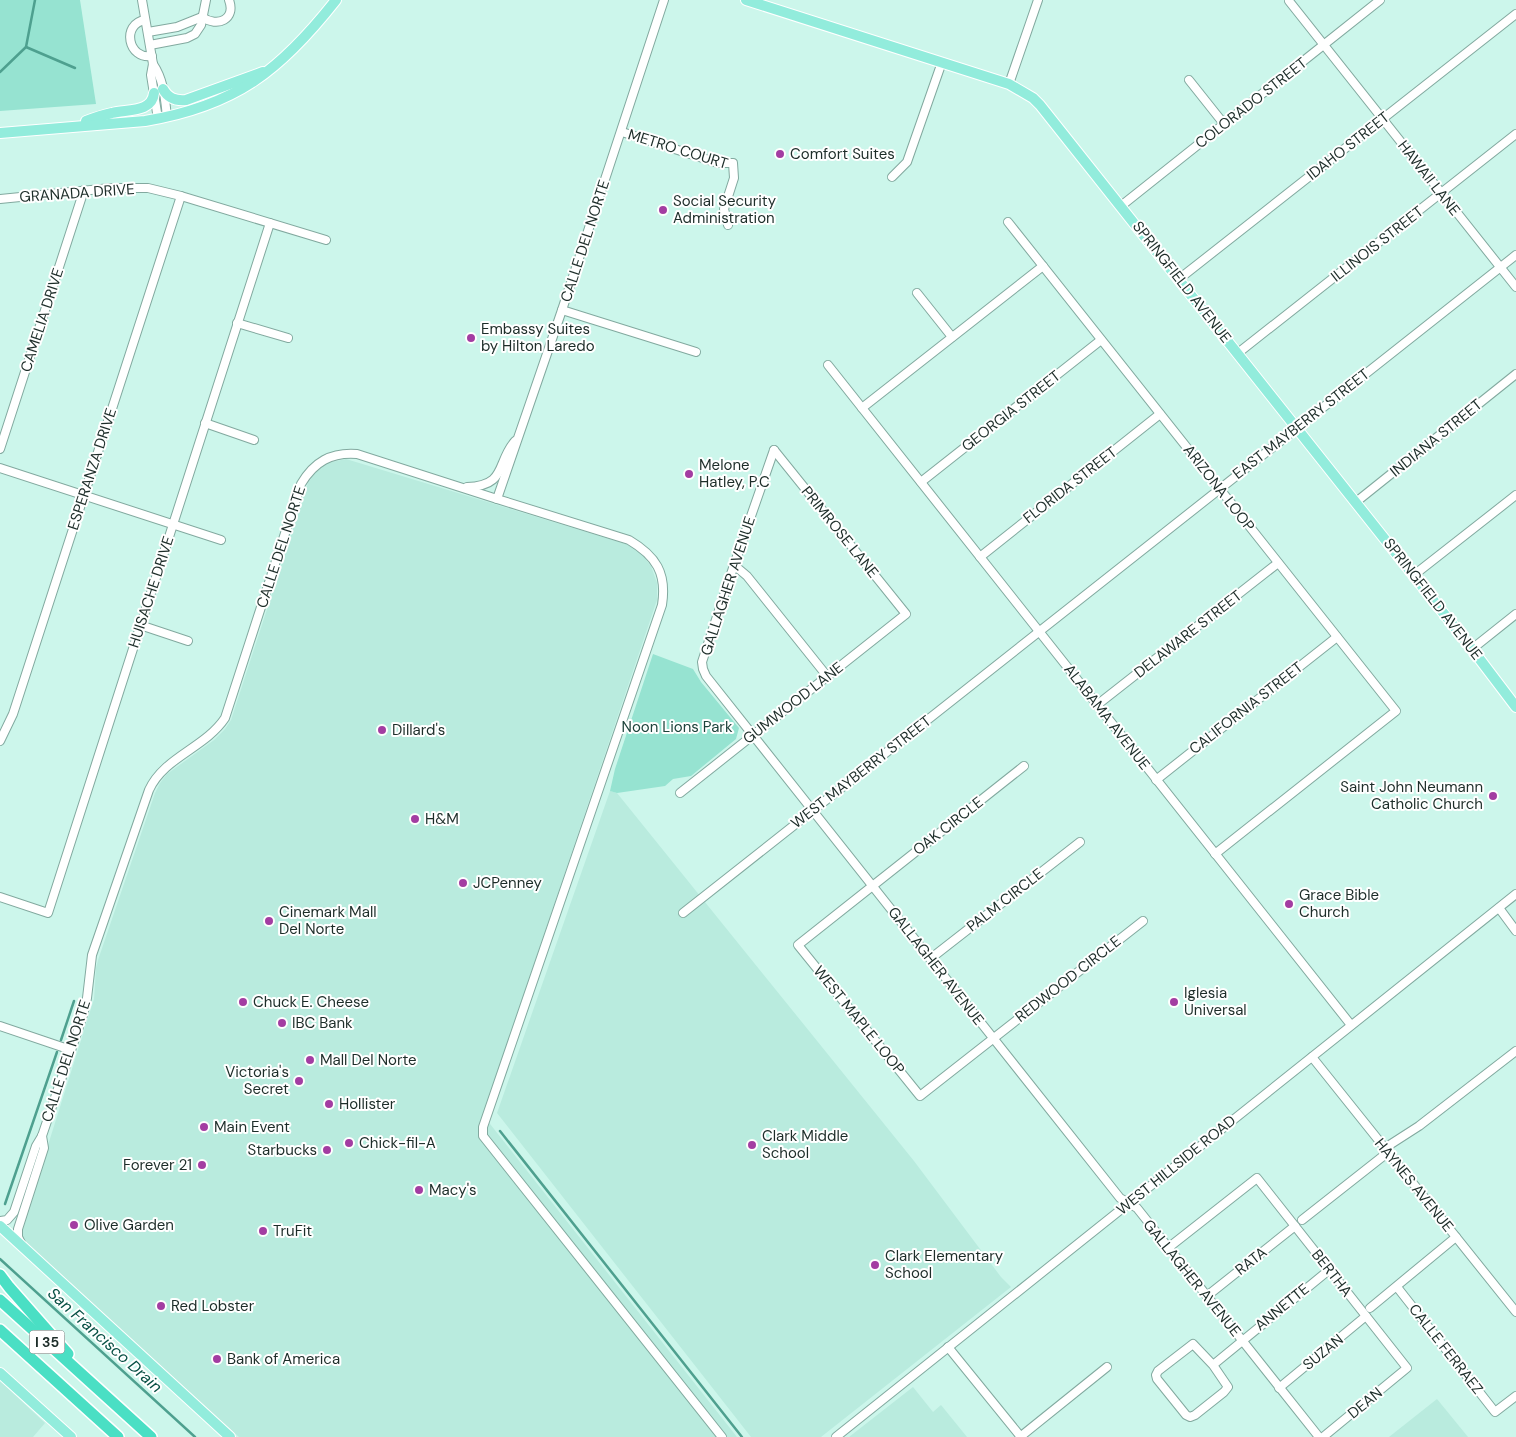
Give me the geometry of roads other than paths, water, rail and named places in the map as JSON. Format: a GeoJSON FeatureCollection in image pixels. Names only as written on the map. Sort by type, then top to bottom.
{"type":"FeatureCollection","features":[{"type":"Feature","properties":{"kind":"highway"},"geometry":{"type":"LineString","coordinates":[[0,1275],[93,1384]]}},
{"type":"Feature","properties":{"kind":"highway","name":"I 35"},"geometry":{"type":"LineString","coordinates":[[0,1300],[151,1437]]}},
{"type":"Feature","properties":{"kind":"highway","name":"I 35"},"geometry":{"type":"LineString","coordinates":[[0,1330],[118,1437]]}},
{"type":"Feature","properties":{"kind":"highway"},"geometry":{"type":"LineString","coordinates":[[0,1338],[50,1375]]}},
{"type":"Feature","properties":{"kind":"main road"},"geometry":{"type":"LineString","coordinates":[[0,133],[163,118],[202,107],[235,93],[273,68],[304,39],[336,0]]}},
{"type":"Feature","properties":{"kind":"main road","name":"SPRINGFIELD AVENUE"},"geometry":{"type":"LineString","coordinates":[[746,0],[1009,84],[1033,98],[1179,278],[1516,707]]}},
{"type":"Feature","properties":{"kind":"main road"},"geometry":{"type":"LineString","coordinates":[[70,126],[109,113],[142,108],[152,102],[159,91],[169,97],[186,100],[273,68]]}},
{"type":"Feature","properties":{"kind":"main road"},"geometry":{"type":"LineString","coordinates":[[0,1226],[230,1437]]}},
{"type":"Feature","properties":{"kind":"main road"},"geometry":{"type":"LineString","coordinates":[[0,1372],[71,1437]]}},
{"type":"Feature","properties":{"kind":"street"},"geometry":{"type":"LineString","coordinates":[[142,0],[153,60],[159,73],[159,91],[163,118]]}},
{"type":"Feature","properties":{"kind":"street"},"geometry":{"type":"LineString","coordinates":[[150,45],[180,40],[195,34],[201,25],[206,0]]}},
{"type":"Feature","properties":{"kind":"street"},"geometry":{"type":"LineString","coordinates":[[202,17],[209,22],[220,22],[228,15],[230,10],[228,0]]}},
{"type":"Feature","properties":{"kind":"street","name":"CALLE DEL NORTE"},"geometry":{"type":"LineString","coordinates":[[0,1221],[10,1218],[14,1212],[36,1146],[42,1136],[83,1015],[92,954],[149,790],[158,774],[215,731],[225,718],[301,484],[307,474],[314,466],[325,459],[342,454],[357,454],[497,499],[622,132],[664,0]]}},
{"type":"Feature","properties":{"kind":"street"},"geometry":{"type":"LineString","coordinates":[[1009,84],[1038,0]]}},
{"type":"Feature","properties":{"kind":"street","name":"COLORADO STREET"},"geometry":{"type":"LineString","coordinates":[[1121,206],[1380,0]]}},
{"type":"Feature","properties":{"kind":"street","name":"HAWAII LANE"},"geometry":{"type":"LineString","coordinates":[[1289,1],[1516,287]]}},
{"type":"Feature","properties":{"kind":"street","name":"IDAHO STREET"},"geometry":{"type":"LineString","coordinates":[[1179,278],[1516,14]]}},
{"type":"Feature","properties":{"kind":"street"},"geometry":{"type":"LineString","coordinates":[[148,32],[177,27],[202,17]]}},
{"type":"Feature","properties":{"kind":"street"},"geometry":{"type":"LineString","coordinates":[[145,20],[137,22],[132,28],[130,43],[137,53],[153,60]]}},
{"type":"Feature","properties":{"kind":"street"},"geometry":{"type":"LineString","coordinates":[[177,27],[180,40]]}},
{"type":"Feature","properties":{"kind":"street"},"geometry":{"type":"LineString","coordinates":[[892,177],[907,162],[942,62]]}},
{"type":"Feature","properties":{"kind":"street"},"geometry":{"type":"LineString","coordinates":[[1189,80],[1224,124]]}},
{"type":"Feature","properties":{"kind":"street","name":"METRO COURT"},"geometry":{"type":"LineString","coordinates":[[622,132],[718,163],[733,163],[734,178],[724,209],[728,225]]}},
{"type":"Feature","properties":{"kind":"street","name":"ILLINOIS STREET"},"geometry":{"type":"LineString","coordinates":[[1238,353],[1516,134]]}},
{"type":"Feature","properties":{"kind":"street","name":"GRANADA DRIVE"},"geometry":{"type":"LineString","coordinates":[[0,199],[84,190],[131,187],[148,188],[181,196],[326,240]]}},
{"type":"Feature","properties":{"kind":"street","name":"CAMELIA DRIVE"},"geometry":{"type":"LineString","coordinates":[[0,450],[84,190]]}},
{"type":"Feature","properties":{"kind":"street","name":"ESPERANZA DRIVE"},"geometry":{"type":"LineString","coordinates":[[0,741],[13,714],[181,196]]}},
{"type":"Feature","properties":{"kind":"street","name":"ARIZONA LOOP"},"geometry":{"type":"LineString","coordinates":[[1008,222],[1396,711],[1215,854]]}},
{"type":"Feature","properties":{"kind":"street","name":"HUISACHE DRIVE"},"geometry":{"type":"LineString","coordinates":[[0,897],[48,913],[270,223]]}},
{"type":"Feature","properties":{"kind":"street","name":"EAST MAYBERRY STREET"},"geometry":{"type":"LineString","coordinates":[[1038,631],[1516,255]]}},
{"type":"Feature","properties":{"kind":"street"},"geometry":{"type":"LineString","coordinates":[[862,408],[1043,266]]}},
{"type":"Feature","properties":{"kind":"street"},"geometry":{"type":"LineString","coordinates":[[917,293],[952,337]]}},
{"type":"Feature","properties":{"kind":"street"},"geometry":{"type":"LineString","coordinates":[[562,310],[696,352]]}},
{"type":"Feature","properties":{"kind":"street"},"geometry":{"type":"LineString","coordinates":[[238,323],[288,338]]}},
{"type":"Feature","properties":{"kind":"street","name":"GEORGIA STREET"},"geometry":{"type":"LineString","coordinates":[[921,482],[1102,340]]}},
{"type":"Feature","properties":{"kind":"street","name":"ALABAMA AVENUE"},"geometry":{"type":"LineString","coordinates":[[828,365],[1352,1025]]}},
{"type":"Feature","properties":{"kind":"street","name":"INDIANA STREET"},"geometry":{"type":"LineString","coordinates":[[1356,502],[1516,374]]}},
{"type":"Feature","properties":{"kind":"street","name":"FLORIDA STREET"},"geometry":{"type":"LineString","coordinates":[[980,557],[1160,414]]}},
{"type":"Feature","properties":{"kind":"street"},"geometry":{"type":"LineString","coordinates":[[206,423],[254,440]]}},
{"type":"Feature","properties":{"kind":"street"},"geometry":{"type":"LineString","coordinates":[[461,488],[480,487],[494,479],[501,469],[509,448],[518,437]]}},
{"type":"Feature","properties":{"kind":"street","name":"GALLAGHER AVENUE"},"geometry":{"type":"LineString","coordinates":[[774,450],[702,662],[706,676],[1120,1198],[1137,1208],[1319,1437]]}},
{"type":"Feature","properties":{"kind":"street","name":"PRIMROSE LANE"},"geometry":{"type":"LineString","coordinates":[[774,450],[906,614]]}},
{"type":"Feature","properties":{"kind":"street"},"geometry":{"type":"LineString","coordinates":[[0,468],[221,540]]}},
{"type":"Feature","properties":{"kind":"street"},"geometry":{"type":"LineString","coordinates":[[1414,575],[1516,495]]}},
{"type":"Feature","properties":{"kind":"street"},"geometry":{"type":"LineString","coordinates":[[497,499],[629,540],[647,552],[653,559],[661,574],[663,594],[658,616],[483,1126],[483,1136],[722,1437]]}},
{"type":"Feature","properties":{"kind":"street","name":"DELAWARE STREET"},"geometry":{"type":"LineString","coordinates":[[1097,705],[1278,563]]}},
{"type":"Feature","properties":{"kind":"street"},"geometry":{"type":"LineString","coordinates":[[734,565],[747,576],[827,676]]}},
{"type":"Feature","properties":{"kind":"street","name":"GUMWOOD LANE"},"geometry":{"type":"LineString","coordinates":[[680,793],[906,614]]}},
{"type":"Feature","properties":{"kind":"street"},"geometry":{"type":"LineString","coordinates":[[1472,649],[1516,614]]}},
{"type":"Feature","properties":{"kind":"street"},"geometry":{"type":"LineString","coordinates":[[140,625],[188,641]]}},
{"type":"Feature","properties":{"kind":"street","name":"WEST MAYBERRY STREET"},"geometry":{"type":"LineString","coordinates":[[683,913],[1038,631]]}},
{"type":"Feature","properties":{"kind":"street","name":"CALIFORNIA STREET"},"geometry":{"type":"LineString","coordinates":[[1156,780],[1337,637]]}},
{"type":"Feature","properties":{"kind":"street","name":"OAK CIRCLE"},"geometry":{"type":"LineString","coordinates":[[872,886],[1024,766]]}},
{"type":"Feature","properties":{"kind":"street","name":"PALM CIRCLE"},"geometry":{"type":"LineString","coordinates":[[930,959],[1080,842]]}},
{"type":"Feature","properties":{"kind":"street","name":"WEST MAPLE LOOP"},"geometry":{"type":"LineString","coordinates":[[872,886],[798,945],[920,1096],[993,1038]]}},
{"type":"Feature","properties":{"kind":"street","name":"WEST HILLSIDE ROAD"},"geometry":{"type":"LineString","coordinates":[[836,1437],[1516,894]]}},
{"type":"Feature","properties":{"kind":"street"},"geometry":{"type":"LineString","coordinates":[[1499,908],[1516,931]]}},
{"type":"Feature","properties":{"kind":"street","name":"REDWOOD CIRCLE"},"geometry":{"type":"LineString","coordinates":[[993,1038],[1143,921]]}},
{"type":"Feature","properties":{"kind":"street"},"geometry":{"type":"LineString","coordinates":[[0,1026],[71,1050]]}},
{"type":"Feature","properties":{"kind":"street"},"geometry":{"type":"LineString","coordinates":[[1302,1220],[1382,1157],[1391,1144],[1419,1126],[1516,1051]]}},
{"type":"Feature","properties":{"kind":"street","name":"HAYNES AVENUE"},"geometry":{"type":"LineString","coordinates":[[1312,1057],[1516,1312]]}},
{"type":"Feature","properties":{"kind":"street"},"geometry":{"type":"LineString","coordinates":[[24,1247],[18,1238],[18,1229],[44,1148],[42,1136]]}},
{"type":"Feature","properties":{"kind":"street","name":"BERTHA"},"geometry":{"type":"LineString","coordinates":[[1168,1248],[1257,1178],[1407,1368]]}},
{"type":"Feature","properties":{"kind":"street","name":"RATA"},"geometry":{"type":"LineString","coordinates":[[1207,1296],[1295,1226]]}},
{"type":"Feature","properties":{"kind":"street"},"geometry":{"type":"LineString","coordinates":[[1370,1308],[1456,1237]]}},
{"type":"Feature","properties":{"kind":"street","name":"ANNETTE"},"geometry":{"type":"LineString","coordinates":[[1212,1365],[1329,1270]]}},
{"type":"Feature","properties":{"kind":"street","name":"CALLE FERRAEZ"},"geometry":{"type":"LineString","coordinates":[[1397,1287],[1495,1412],[1516,1396]]}},
{"type":"Feature","properties":{"kind":"street","name":"SUZAN"},"geometry":{"type":"LineString","coordinates":[[1280,1388],[1366,1316]]}},
{"type":"Feature","properties":{"kind":"street"},"geometry":{"type":"LineString","coordinates":[[1192,1344],[1199,1349],[1212,1365],[1228,1387],[1217,1398],[1190,1417],[1186,1415],[1157,1379],[1156,1375],[1158,1371],[1192,1344]]}},
{"type":"Feature","properties":{"kind":"street"},"geometry":{"type":"LineString","coordinates":[[948,1347],[1020,1437],[1107,1367]]}},
{"type":"Feature","properties":{"kind":"street","name":"DEAN"},"geometry":{"type":"LineString","coordinates":[[1323,1437],[1407,1368]]}},
{"type":"Feature","properties":{"kind":"waterway"},"geometry":{"type":"LineString","coordinates":[[0,72],[26,47],[35,0]]}},
{"type":"Feature","properties":{"kind":"waterway"},"geometry":{"type":"LineString","coordinates":[[26,47],[75,68]]}},
{"type":"Feature","properties":{"kind":"waterway"},"geometry":{"type":"LineString","coordinates":[[61,1040],[74,1001]]}},
{"type":"Feature","properties":{"kind":"waterway"},"geometry":{"type":"LineString","coordinates":[[5,1204],[57,1052]]}},
{"type":"Feature","properties":{"kind":"waterway"},"geometry":{"type":"LineString","coordinates":[[500,1131],[742,1437]]}},
{"type":"Feature","properties":{"kind":"waterway","name":"San Francisco Drain"},"geometry":{"type":"LineString","coordinates":[[0,1259],[195,1437]]}},
{"type":"Feature","properties":{"kind":"place","name":"Comfort Suites"},"geometry":{"type":"Point","coordinates":[780,154]}},
{"type":"Feature","properties":{"kind":"place","name":"Social Security Administration"},"geometry":{"type":"Point","coordinates":[663,210]}},
{"type":"Feature","properties":{"kind":"place","name":"Embassy Suites by Hilton Laredo"},"geometry":{"type":"Point","coordinates":[471,338]}},
{"type":"Feature","properties":{"kind":"place","name":"Melone Hatley, P.C"},"geometry":{"type":"Point","coordinates":[689,474]}},
{"type":"Feature","properties":{"kind":"place","name":"Dillard's"},"geometry":{"type":"Point","coordinates":[382,730]}},
{"type":"Feature","properties":{"kind":"place","name":"Saint John Neumann Catholic Church"},"geometry":{"type":"Point","coordinates":[1493,796]}},
{"type":"Feature","properties":{"kind":"place","name":"H&M"},"geometry":{"type":"Point","coordinates":[415,819]}},
{"type":"Feature","properties":{"kind":"place","name":"JCPenney"},"geometry":{"type":"Point","coordinates":[463,883]}},
{"type":"Feature","properties":{"kind":"place","name":"Grace Bible Church"},"geometry":{"type":"Point","coordinates":[1289,904]}},
{"type":"Feature","properties":{"kind":"place","name":"Cinemark Mall Del Norte"},"geometry":{"type":"Point","coordinates":[269,921]}},
{"type":"Feature","properties":{"kind":"place","name":"Chuck E. Cheese"},"geometry":{"type":"Point","coordinates":[243,1002]}},
{"type":"Feature","properties":{"kind":"place","name":"Iglesia Universal"},"geometry":{"type":"Point","coordinates":[1174,1002]}},
{"type":"Feature","properties":{"kind":"place","name":"IBC Bank"},"geometry":{"type":"Point","coordinates":[282,1023]}},
{"type":"Feature","properties":{"kind":"place","name":"Mall Del Norte"},"geometry":{"type":"Point","coordinates":[310,1060]}},
{"type":"Feature","properties":{"kind":"place","name":"Victoria's Secret"},"geometry":{"type":"Point","coordinates":[299,1081]}},
{"type":"Feature","properties":{"kind":"place","name":"Hollister"},"geometry":{"type":"Point","coordinates":[329,1104]}},
{"type":"Feature","properties":{"kind":"place","name":"Main Event"},"geometry":{"type":"Point","coordinates":[204,1127]}},
{"type":"Feature","properties":{"kind":"place","name":"Chick-fil-A"},"geometry":{"type":"Point","coordinates":[349,1143]}},
{"type":"Feature","properties":{"kind":"place","name":"Clark Middle School"},"geometry":{"type":"Point","coordinates":[752,1145]}},
{"type":"Feature","properties":{"kind":"place","name":"Starbucks"},"geometry":{"type":"Point","coordinates":[327,1150]}},
{"type":"Feature","properties":{"kind":"place","name":"Forever 21"},"geometry":{"type":"Point","coordinates":[202,1165]}},
{"type":"Feature","properties":{"kind":"place","name":"Macy's"},"geometry":{"type":"Point","coordinates":[419,1190]}},
{"type":"Feature","properties":{"kind":"place","name":"Olive Garden"},"geometry":{"type":"Point","coordinates":[74,1225]}},
{"type":"Feature","properties":{"kind":"place","name":"TruFit"},"geometry":{"type":"Point","coordinates":[263,1231]}},
{"type":"Feature","properties":{"kind":"place","name":"Clark Elementary School"},"geometry":{"type":"Point","coordinates":[875,1265]}},
{"type":"Feature","properties":{"kind":"place","name":"Red Lobster"},"geometry":{"type":"Point","coordinates":[161,1306]}},
{"type":"Feature","properties":{"kind":"place","name":"Bank of America"},"geometry":{"type":"Point","coordinates":[217,1359]}},
{"type":"Feature","properties":{"kind":"park label","name":"Noon Lions Park"},"geometry":{"type":"Point","coordinates":[677,727]}}]}
